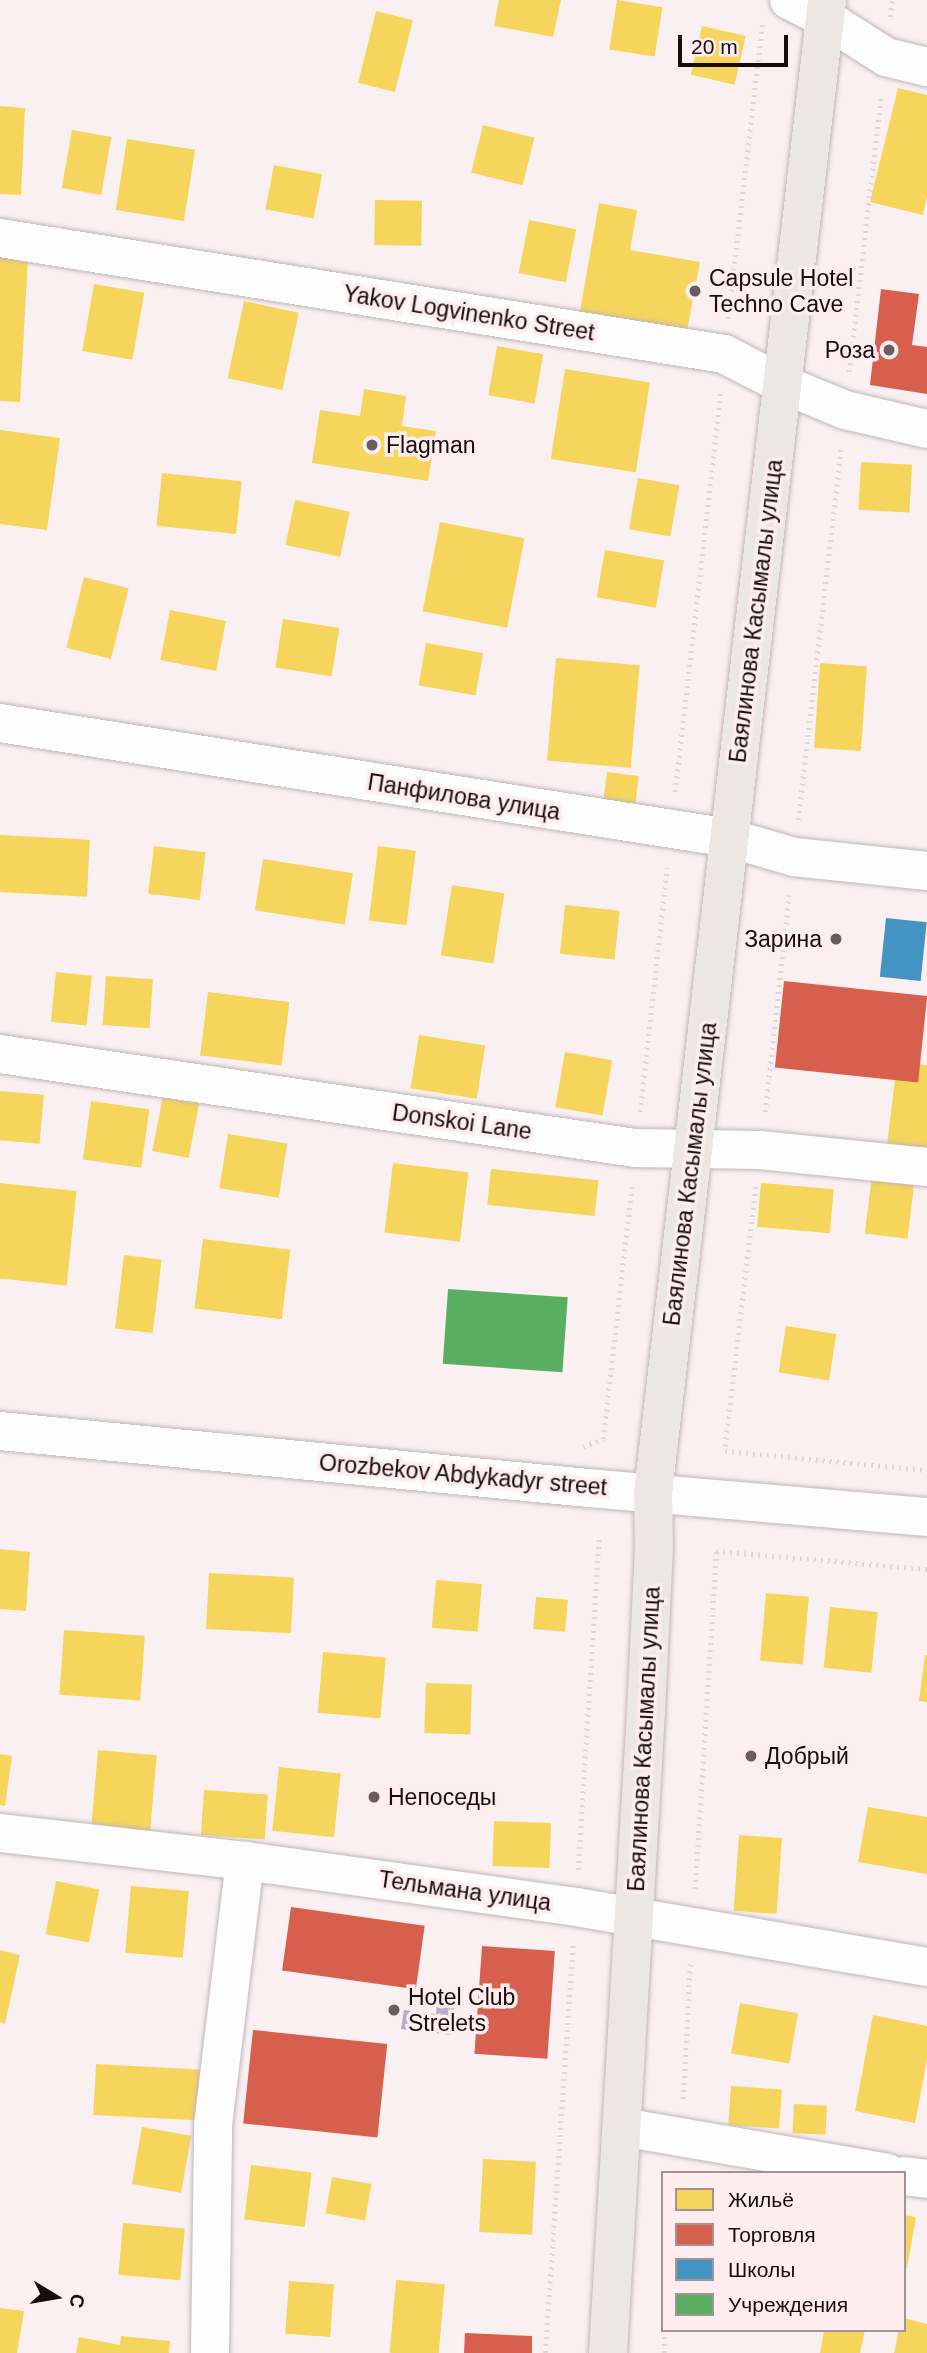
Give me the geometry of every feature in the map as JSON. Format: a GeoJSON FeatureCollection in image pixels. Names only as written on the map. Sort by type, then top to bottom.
{"type":"FeatureCollection","features":[{"type":"Feature","properties":{"kind":"main road","name":"Баялинова Касымалы улица"},"geometry":{"type":"LineString","coordinates":[[608,2353],[635,1916],[654,1545],[653,1493],[826,9]]}},
{"type":"Feature","properties":{"kind":"street"},"geometry":{"type":"LineString","coordinates":[[776,6],[826,9],[886,57],[927,67]]}},
{"type":"Feature","properties":{"kind":"street","name":"Yakov Logvinenko Street"},"geometry":{"type":"LineString","coordinates":[[0,238],[724,354],[782,384],[845,410],[927,429]]}},
{"type":"Feature","properties":{"kind":"street","name":"Панфилова улица"},"geometry":{"type":"LineString","coordinates":[[0,723],[671,831],[729,838],[794,857],[927,871]]}},
{"type":"Feature","properties":{"kind":"street","name":"Donskoi Lane"},"geometry":{"type":"LineString","coordinates":[[0,1054],[635,1148],[760,1150],[927,1167]]}},
{"type":"Feature","properties":{"kind":"street","name":"Orozbekov Abdykadyr street"},"geometry":{"type":"LineString","coordinates":[[0,1431],[927,1517]]}},
{"type":"Feature","properties":{"kind":"street","name":"Тельмана улица"},"geometry":{"type":"LineString","coordinates":[[0,1833],[245,1861],[635,1916],[927,1967]]}},
{"type":"Feature","properties":{"kind":"street"},"geometry":{"type":"LineString","coordinates":[[210,2353],[213,2125],[245,1861]]}},
{"type":"Feature","properties":{"kind":"street"},"geometry":{"type":"LineString","coordinates":[[622,2127],[875,2171]]}},
{"type":"Feature","properties":{"kind":"street"},"geometry":{"type":"LineString","coordinates":[[906,2176],[927,2179]]}},
{"type":"Feature","properties":{"kind":"path"},"geometry":{"type":"LineString","coordinates":[[892,0],[725,1451],[927,1470]]}},
{"type":"Feature","properties":{"kind":"path"},"geometry":{"type":"LineString","coordinates":[[579,1449],[603,1439],[724,354],[776,6]]}},
{"type":"Feature","properties":{"kind":"path"},"geometry":{"type":"LineString","coordinates":[[681,2138],[716,1551],[927,1569]]}},
{"type":"Feature","properties":{"kind":"path"},"geometry":{"type":"LineString","coordinates":[[664,2353],[666,2332]]}},
{"type":"Feature","properties":{"kind":"shaded area"},"geometry":{"type":"Polygon","coordinates":[[[437,2000],[455,2003],[451,2035],[401,2029],[404,2010],[436,2014],[437,2000]]]}},
{"type":"Feature","properties":{"kind":"building: Жильё"},"geometry":{"type":"Polygon","coordinates":[[[499,0],[561,0],[553,37],[494,26],[499,0]]]}},
{"type":"Feature","properties":{"kind":"building: Жильё"},"geometry":{"type":"Polygon","coordinates":[[[617,0],[662,7],[655,57],[609,49],[617,0]]]}},
{"type":"Feature","properties":{"kind":"building: Жильё"},"geometry":{"type":"Polygon","coordinates":[[[376,11],[413,20],[395,92],[358,83],[376,11]]]}},
{"type":"Feature","properties":{"kind":"building: Жильё"},"geometry":{"type":"Polygon","coordinates":[[[702,26],[746,36],[735,85],[691,75],[702,26]]]}},
{"type":"Feature","properties":{"kind":"building: Жильё"},"geometry":{"type":"Polygon","coordinates":[[[898,88],[927,95],[927,197],[923,215],[870,202],[898,88]]]}},
{"type":"Feature","properties":{"kind":"building: Жильё"},"geometry":{"type":"Polygon","coordinates":[[[0,106],[25,108],[21,195],[0,194],[0,106]]]}},
{"type":"Feature","properties":{"kind":"building: Жильё"},"geometry":{"type":"Polygon","coordinates":[[[483,125],[534,138],[523,185],[471,173],[483,125]]]}},
{"type":"Feature","properties":{"kind":"building: Жильё"},"geometry":{"type":"Polygon","coordinates":[[[72,130],[111,137],[101,195],[62,188],[72,130]]]}},
{"type":"Feature","properties":{"kind":"building: Жильё"},"geometry":{"type":"Polygon","coordinates":[[[127,139],[195,150],[184,221],[116,210],[127,139]]]}},
{"type":"Feature","properties":{"kind":"building: Жильё"},"geometry":{"type":"Polygon","coordinates":[[[274,165],[322,174],[314,219],[265,209],[274,165]]]}},
{"type":"Feature","properties":{"kind":"building: Жильё"},"geometry":{"type":"Polygon","coordinates":[[[375,200],[422,201],[421,246],[374,245],[375,200]]]}},
{"type":"Feature","properties":{"kind":"building: Жильё"},"geometry":{"type":"Polygon","coordinates":[[[599,203],[637,210],[630,250],[700,262],[686,336],[579,317],[599,203]]]}},
{"type":"Feature","properties":{"kind":"building: Жильё"},"geometry":{"type":"Polygon","coordinates":[[[529,220],[576,229],[566,282],[519,273],[529,220]]]}},
{"type":"Feature","properties":{"kind":"building: Жильё"},"geometry":{"type":"Polygon","coordinates":[[[0,257],[28,259],[20,402],[0,401],[0,257]]]}},
{"type":"Feature","properties":{"kind":"building: Жильё"},"geometry":{"type":"Polygon","coordinates":[[[94,284],[144,293],[132,360],[82,351],[94,284]]]}},
{"type":"Feature","properties":{"kind":"building: Жильё"},"geometry":{"type":"Polygon","coordinates":[[[244,301],[299,313],[282,390],[228,378],[244,301]]]}},
{"type":"Feature","properties":{"kind":"building: Жильё"},"geometry":{"type":"Polygon","coordinates":[[[497,346],[543,354],[535,403],[488,395],[497,346]]]}},
{"type":"Feature","properties":{"kind":"building: Жильё"},"geometry":{"type":"Polygon","coordinates":[[[565,369],[650,382],[636,472],[551,459],[565,369]]]}},
{"type":"Feature","properties":{"kind":"building: Жильё"},"geometry":{"type":"Polygon","coordinates":[[[364,389],[406,396],[402,426],[436,431],[428,481],[312,463],[320,410],[360,416],[364,389]]]}},
{"type":"Feature","properties":{"kind":"building: Жильё"},"geometry":{"type":"Polygon","coordinates":[[[0,430],[60,438],[47,530],[0,524],[0,430]]]}},
{"type":"Feature","properties":{"kind":"building: Жильё"},"geometry":{"type":"Polygon","coordinates":[[[861,462],[912,465],[909,513],[858,510],[861,462]]]}},
{"type":"Feature","properties":{"kind":"building: Жильё"},"geometry":{"type":"Polygon","coordinates":[[[162,473],[242,481],[236,534],[156,526],[162,473]]]}},
{"type":"Feature","properties":{"kind":"building: Жильё"},"geometry":{"type":"Polygon","coordinates":[[[638,478],[679,485],[670,537],[629,529],[638,478]]]}},
{"type":"Feature","properties":{"kind":"building: Жильё"},"geometry":{"type":"Polygon","coordinates":[[[295,500],[350,512],[340,557],[285,545],[295,500]]]}},
{"type":"Feature","properties":{"kind":"building: Жильё"},"geometry":{"type":"Polygon","coordinates":[[[440,522],[524,538],[507,628],[423,611],[440,522]]]}},
{"type":"Feature","properties":{"kind":"building: Жильё"},"geometry":{"type":"Polygon","coordinates":[[[605,550],[664,560],[656,608],[597,597],[605,550]]]}},
{"type":"Feature","properties":{"kind":"building: Жильё"},"geometry":{"type":"Polygon","coordinates":[[[84,577],[129,588],[111,659],[66,648],[84,577]]]}},
{"type":"Feature","properties":{"kind":"building: Жильё"},"geometry":{"type":"Polygon","coordinates":[[[170,610],[226,621],[216,671],[160,660],[170,610]]]}},
{"type":"Feature","properties":{"kind":"building: Жильё"},"geometry":{"type":"Polygon","coordinates":[[[283,619],[339,628],[332,676],[275,667],[283,619]]]}},
{"type":"Feature","properties":{"kind":"building: Жильё"},"geometry":{"type":"Polygon","coordinates":[[[426,643],[483,653],[476,695],[419,685],[426,643]]]}},
{"type":"Feature","properties":{"kind":"building: Жильё"},"geometry":{"type":"Polygon","coordinates":[[[556,658],[640,665],[631,768],[547,761],[556,658]]]}},
{"type":"Feature","properties":{"kind":"building: Жильё"},"geometry":{"type":"Polygon","coordinates":[[[820,663],[867,666],[861,751],[814,748],[820,663]]]}},
{"type":"Feature","properties":{"kind":"building: Жильё"},"geometry":{"type":"Polygon","coordinates":[[[607,772],[639,776],[635,805],[603,801],[607,772]]]}},
{"type":"Feature","properties":{"kind":"building: Жильё"},"geometry":{"type":"Polygon","coordinates":[[[0,835],[90,840],[87,897],[0,892],[0,835]]]}},
{"type":"Feature","properties":{"kind":"building: Жильё"},"geometry":{"type":"Polygon","coordinates":[[[154,846],[206,852],[200,900],[148,894],[154,846]]]}},
{"type":"Feature","properties":{"kind":"building: Жильё"},"geometry":{"type":"Polygon","coordinates":[[[378,846],[416,851],[407,925],[369,920],[378,846]]]}},
{"type":"Feature","properties":{"kind":"building: Жильё"},"geometry":{"type":"Polygon","coordinates":[[[263,859],[353,873],[345,925],[255,910],[263,859]]]}},
{"type":"Feature","properties":{"kind":"building: Жильё"},"geometry":{"type":"Polygon","coordinates":[[[452,885],[504,893],[493,963],[441,955],[452,885]]]}},
{"type":"Feature","properties":{"kind":"building: Жильё"},"geometry":{"type":"Polygon","coordinates":[[[565,905],[620,911],[615,959],[560,954],[565,905]]]}},
{"type":"Feature","properties":{"kind":"building: Жильё"},"geometry":{"type":"Polygon","coordinates":[[[56,972],[92,976],[87,1025],[51,1022],[56,972]]]}},
{"type":"Feature","properties":{"kind":"building: Жильё"},"geometry":{"type":"Polygon","coordinates":[[[106,976],[153,979],[149,1028],[103,1025],[106,976]]]}},
{"type":"Feature","properties":{"kind":"building: Жильё"},"geometry":{"type":"Polygon","coordinates":[[[208,992],[289,1002],[282,1066],[200,1056],[208,992]]]}},
{"type":"Feature","properties":{"kind":"building: Жильё"},"geometry":{"type":"Polygon","coordinates":[[[419,1035],[485,1045],[477,1099],[411,1088],[419,1035]]]}},
{"type":"Feature","properties":{"kind":"building: Жильё"},"geometry":{"type":"Polygon","coordinates":[[[565,1052],[612,1060],[603,1115],[555,1107],[565,1052]]]}},
{"type":"Feature","properties":{"kind":"building: Жильё"},"geometry":{"type":"Polygon","coordinates":[[[897,1062],[927,1065],[927,1150],[887,1146],[897,1062]]]}},
{"type":"Feature","properties":{"kind":"building: Жильё"},"geometry":{"type":"Polygon","coordinates":[[[0,1091],[44,1095],[40,1144],[0,1140],[0,1091]]]}},
{"type":"Feature","properties":{"kind":"building: Жильё"},"geometry":{"type":"Polygon","coordinates":[[[163,1096],[199,1103],[189,1158],[152,1151],[163,1096]]]}},
{"type":"Feature","properties":{"kind":"building: Жильё"},"geometry":{"type":"Polygon","coordinates":[[[91,1101],[149,1109],[141,1168],[83,1159],[91,1101]]]}},
{"type":"Feature","properties":{"kind":"building: Жильё"},"geometry":{"type":"Polygon","coordinates":[[[228,1134],[287,1143],[279,1198],[219,1188],[228,1134]]]}},
{"type":"Feature","properties":{"kind":"building: Жильё"},"geometry":{"type":"Polygon","coordinates":[[[393,1163],[468,1172],[460,1242],[384,1232],[393,1163]]]}},
{"type":"Feature","properties":{"kind":"building: Жильё"},"geometry":{"type":"Polygon","coordinates":[[[491,1169],[598,1180],[595,1216],[487,1205],[491,1169]]]}},
{"type":"Feature","properties":{"kind":"building: Жильё"},"geometry":{"type":"Polygon","coordinates":[[[872,1175],[915,1180],[907,1239],[865,1234],[872,1175]]]}},
{"type":"Feature","properties":{"kind":"building: Жильё"},"geometry":{"type":"Polygon","coordinates":[[[0,1183],[77,1191],[67,1286],[0,1279],[0,1183]]]}},
{"type":"Feature","properties":{"kind":"building: Жильё"},"geometry":{"type":"Polygon","coordinates":[[[761,1183],[834,1189],[830,1233],[757,1227],[761,1183]]]}},
{"type":"Feature","properties":{"kind":"building: Жильё"},"geometry":{"type":"Polygon","coordinates":[[[203,1239],[290,1250],[282,1319],[194,1308],[203,1239]]]}},
{"type":"Feature","properties":{"kind":"building: Жильё"},"geometry":{"type":"Polygon","coordinates":[[[124,1255],[162,1260],[153,1333],[115,1328],[124,1255]]]}},
{"type":"Feature","properties":{"kind":"building: Жильё"},"geometry":{"type":"Polygon","coordinates":[[[786,1326],[836,1334],[829,1380],[779,1372],[786,1326]]]}},
{"type":"Feature","properties":{"kind":"building: Жильё"},"geometry":{"type":"Polygon","coordinates":[[[0,1549],[30,1552],[26,1611],[0,1609],[0,1549]]]}},
{"type":"Feature","properties":{"kind":"building: Жильё"},"geometry":{"type":"Polygon","coordinates":[[[209,1573],[294,1577],[291,1633],[206,1629],[209,1573]]]}},
{"type":"Feature","properties":{"kind":"building: Жильё"},"geometry":{"type":"Polygon","coordinates":[[[436,1580],[482,1584],[478,1632],[432,1628],[436,1580]]]}},
{"type":"Feature","properties":{"kind":"building: Жильё"},"geometry":{"type":"Polygon","coordinates":[[[766,1593],[809,1597],[803,1664],[760,1661],[766,1593]]]}},
{"type":"Feature","properties":{"kind":"building: Жильё"},"geometry":{"type":"Polygon","coordinates":[[[536,1597],[568,1600],[565,1632],[533,1629],[536,1597]]]}},
{"type":"Feature","properties":{"kind":"building: Жильё"},"geometry":{"type":"Polygon","coordinates":[[[830,1607],[878,1612],[871,1673],[824,1668],[830,1607]]]}},
{"type":"Feature","properties":{"kind":"building: Жильё"},"geometry":{"type":"Polygon","coordinates":[[[64,1630],[145,1636],[140,1700],[59,1695],[64,1630]]]}},
{"type":"Feature","properties":{"kind":"building: Жильё"},"geometry":{"type":"Polygon","coordinates":[[[323,1652],[386,1657],[380,1718],[318,1713],[323,1652]]]}},
{"type":"Feature","properties":{"kind":"building: Жильё"},"geometry":{"type":"Polygon","coordinates":[[[927,1655],[927,1702],[919,1701],[927,1655]]]}},
{"type":"Feature","properties":{"kind":"building: Жильё"},"geometry":{"type":"Polygon","coordinates":[[[426,1683],[472,1685],[470,1735],[424,1733],[426,1683]]]}},
{"type":"Feature","properties":{"kind":"building: Жильё"},"geometry":{"type":"Polygon","coordinates":[[[98,1750],[157,1755],[150,1831],[91,1826],[98,1750]]]}},
{"type":"Feature","properties":{"kind":"building: Жильё"},"geometry":{"type":"Polygon","coordinates":[[[0,1754],[12,1756],[5,1806],[0,1805],[0,1754]]]}},
{"type":"Feature","properties":{"kind":"building: Жильё"},"geometry":{"type":"Polygon","coordinates":[[[279,1767],[341,1773],[334,1837],[272,1831],[279,1767]]]}},
{"type":"Feature","properties":{"kind":"building: Жильё"},"geometry":{"type":"Polygon","coordinates":[[[204,1790],[268,1794],[265,1839],[201,1835],[204,1790]]]}},
{"type":"Feature","properties":{"kind":"building: Жильё"},"geometry":{"type":"Polygon","coordinates":[[[868,1807],[927,1817],[927,1874],[858,1862],[868,1807]]]}},
{"type":"Feature","properties":{"kind":"building: Жильё"},"geometry":{"type":"Polygon","coordinates":[[[494,1821],[551,1823],[549,1868],[492,1866],[494,1821]]]}},
{"type":"Feature","properties":{"kind":"building: Жильё"},"geometry":{"type":"Polygon","coordinates":[[[739,1835],[782,1838],[777,1914],[734,1911],[739,1835]]]}},
{"type":"Feature","properties":{"kind":"building: Жильё"},"geometry":{"type":"Polygon","coordinates":[[[56,1881],[99,1889],[89,1942],[46,1934],[56,1881]]]}},
{"type":"Feature","properties":{"kind":"building: Жильё"},"geometry":{"type":"Polygon","coordinates":[[[131,1886],[189,1891],[183,1958],[125,1953],[131,1886]]]}},
{"type":"Feature","properties":{"kind":"building: Жильё"},"geometry":{"type":"Polygon","coordinates":[[[0,1950],[20,1955],[5,2024],[0,2022],[0,1950]]]}},
{"type":"Feature","properties":{"kind":"building: Жильё"},"geometry":{"type":"Polygon","coordinates":[[[740,2003],[798,2013],[789,2063],[731,2053],[740,2003]]]}},
{"type":"Feature","properties":{"kind":"building: Жильё"},"geometry":{"type":"Polygon","coordinates":[[[873,2015],[927,2026],[927,2060],[915,2123],[855,2111],[873,2015]]]}},
{"type":"Feature","properties":{"kind":"building: Жильё"},"geometry":{"type":"Polygon","coordinates":[[[96,2064],[204,2070],[201,2121],[93,2115],[96,2064]]]}},
{"type":"Feature","properties":{"kind":"building: Жильё"},"geometry":{"type":"Polygon","coordinates":[[[731,2086],[782,2090],[779,2128],[728,2125],[731,2086]]]}},
{"type":"Feature","properties":{"kind":"building: Жильё"},"geometry":{"type":"Polygon","coordinates":[[[794,2104],[827,2106],[825,2135],[792,2133],[794,2104]]]}},
{"type":"Feature","properties":{"kind":"building: Жильё"},"geometry":{"type":"Polygon","coordinates":[[[142,2127],[191,2136],[181,2193],[132,2184],[142,2127]]]}},
{"type":"Feature","properties":{"kind":"building: Жильё"},"geometry":{"type":"Polygon","coordinates":[[[483,2159],[536,2162],[532,2235],[479,2232],[483,2159]]]}},
{"type":"Feature","properties":{"kind":"building: Жильё"},"geometry":{"type":"Polygon","coordinates":[[[251,2165],[312,2172],[305,2227],[244,2220],[251,2165]]]}},
{"type":"Feature","properties":{"kind":"building: Жильё"},"geometry":{"type":"Polygon","coordinates":[[[332,2177],[371,2184],[365,2220],[326,2213],[332,2177]]]}},
{"type":"Feature","properties":{"kind":"building: Жильё"},"geometry":{"type":"Polygon","coordinates":[[[906,2215],[916,2217],[906,2268],[906,2215]]]}},
{"type":"Feature","properties":{"kind":"building: Жильё"},"geometry":{"type":"Polygon","coordinates":[[[123,2223],[185,2228],[180,2280],[118,2275],[123,2223]]]}},
{"type":"Feature","properties":{"kind":"building: Жильё"},"geometry":{"type":"Polygon","coordinates":[[[396,2280],[445,2284],[439,2353],[390,2353],[396,2280]]]}},
{"type":"Feature","properties":{"kind":"building: Жильё"},"geometry":{"type":"Polygon","coordinates":[[[289,2281],[334,2284],[330,2337],[285,2334],[289,2281]]]}},
{"type":"Feature","properties":{"kind":"building: Жильё"},"geometry":{"type":"Polygon","coordinates":[[[0,2308],[24,2311],[17,2353],[0,2353],[0,2308]]]}},
{"type":"Feature","properties":{"kind":"building: Жильё"},"geometry":{"type":"Polygon","coordinates":[[[906,2319],[927,2324],[927,2353],[894,2353],[899,2332],[906,2332],[906,2319]]]}},
{"type":"Feature","properties":{"kind":"building: Жильё"},"geometry":{"type":"Polygon","coordinates":[[[824,2332],[865,2332],[860,2353],[820,2353],[824,2332]]]}},
{"type":"Feature","properties":{"kind":"building: Жильё"},"geometry":{"type":"Polygon","coordinates":[[[121,2336],[170,2341],[169,2353],[76,2353],[79,2337],[120,2345],[121,2336]]]}},
{"type":"Feature","properties":{"kind":"building: Торговля"},"geometry":{"type":"Polygon","coordinates":[[[881,289],[919,294],[912,345],[927,347],[927,394],[870,385],[881,289]]]}},
{"type":"Feature","properties":{"kind":"building: Торговля"},"geometry":{"type":"Polygon","coordinates":[[[784,981],[927,996],[918,1083],[775,1068],[784,981]]]}},
{"type":"Feature","properties":{"kind":"building: Торговля"},"geometry":{"type":"Polygon","coordinates":[[[291,1907],[425,1926],[416,1989],[282,1970],[291,1907]]]}},
{"type":"Feature","properties":{"kind":"building: Торговля"},"geometry":{"type":"Polygon","coordinates":[[[482,1946],[555,1951],[547,2059],[474,2054],[482,1946]]]}},
{"type":"Feature","properties":{"kind":"building: Торговля"},"geometry":{"type":"Polygon","coordinates":[[[253,2030],[387,2044],[377,2138],[243,2123],[253,2030]]]}},
{"type":"Feature","properties":{"kind":"building: Торговля"},"geometry":{"type":"Polygon","coordinates":[[[465,2333],[532,2336],[532,2353],[464,2353],[465,2333]]]}},
{"type":"Feature","properties":{"kind":"building: Школы"},"geometry":{"type":"Polygon","coordinates":[[[886,918],[927,922],[921,981],[880,977],[886,918]]]}},
{"type":"Feature","properties":{"kind":"building: Учреждения"},"geometry":{"type":"Polygon","coordinates":[[[448,1289],[568,1297],[562,1372],[443,1364],[448,1289]]]}},
{"type":"Feature","properties":{"kind":"place","name":"Capsule Hotel Techno Cave"},"geometry":{"type":"Point","coordinates":[695,291]}},
{"type":"Feature","properties":{"kind":"place","name":"Роза"},"geometry":{"type":"Point","coordinates":[889,350]}},
{"type":"Feature","properties":{"kind":"place","name":"Flagman"},"geometry":{"type":"Point","coordinates":[372,445]}},
{"type":"Feature","properties":{"kind":"place","name":"Зарина"},"geometry":{"type":"Point","coordinates":[836,939]}},
{"type":"Feature","properties":{"kind":"place","name":"Добрый"},"geometry":{"type":"Point","coordinates":[751,1756]}},
{"type":"Feature","properties":{"kind":"place","name":"Непоседы"},"geometry":{"type":"Point","coordinates":[374,1797]}},
{"type":"Feature","properties":{"kind":"place","name":"Hotel Club Strelets"},"geometry":{"type":"Point","coordinates":[394,2010]}}]}
